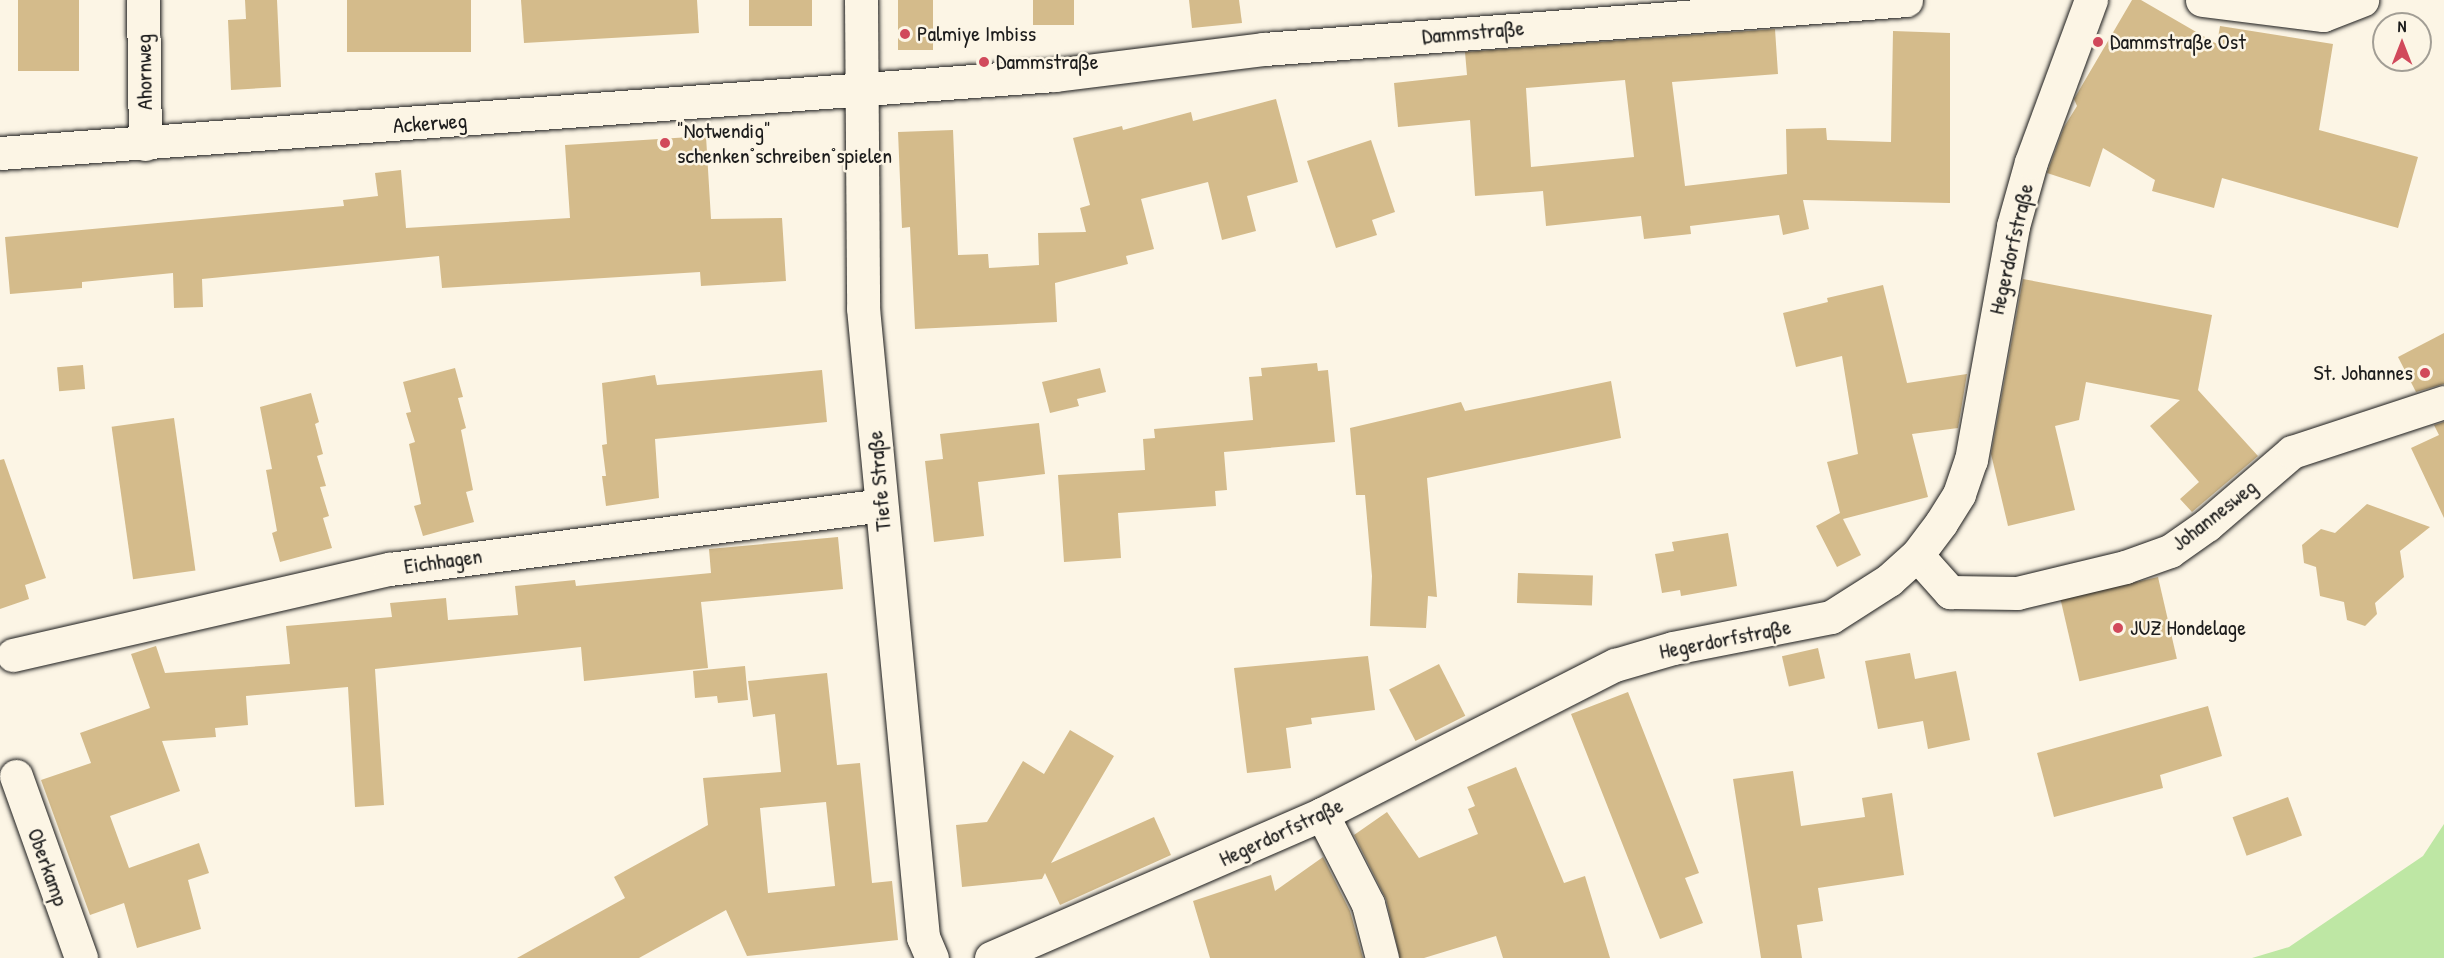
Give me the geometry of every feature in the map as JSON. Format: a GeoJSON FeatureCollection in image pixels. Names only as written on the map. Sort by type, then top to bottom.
{"type":"FeatureCollection","features":[{"type":"Feature","properties":{"kind":"street","name":"Ahornweg"},"geometry":{"type":"LineString","coordinates":[[143,0],[145,144]]}},
{"type":"Feature","properties":{"kind":"street","name":"Tiefe Straße"},"geometry":{"type":"LineString","coordinates":[[861,0],[863,308],[923,937],[932,958]]}},
{"type":"Feature","properties":{"kind":"street","name":"Dammstraße"},"geometry":{"type":"LineString","coordinates":[[861,88],[1054,75],[1275,48],[1906,0]]}},
{"type":"Feature","properties":{"kind":"street","name":"Hegerdorfstraße"},"geometry":{"type":"LineString","coordinates":[[991,958],[1323,814],[1615,665],[1673,648],[1831,617],[1888,580],[1917,555],[1959,494],[1971,460],[2013,226],[2031,162],[2091,0]]}},
{"type":"Feature","properties":{"kind":"street"},"geometry":{"type":"LineString","coordinates":[[2202,0],[2323,15],[2362,0]]}},
{"type":"Feature","properties":{"kind":"street","name":"Ackerweg"},"geometry":{"type":"LineString","coordinates":[[0,153],[145,144],[861,88]]}},
{"type":"Feature","properties":{"kind":"street","name":"Johannesweg"},"geometry":{"type":"LineString","coordinates":[[1917,555],[1950,592],[2017,594],[2125,567],[2179,545],[2292,452],[2444,402]]}},
{"type":"Feature","properties":{"kind":"street","name":"Eichhagen"},"geometry":{"type":"LineString","coordinates":[[13,655],[390,568],[881,505]]}},
{"type":"Feature","properties":{"kind":"street","name":"Oberkamp"},"geometry":{"type":"LineString","coordinates":[[16,776],[81,958]]}},
{"type":"Feature","properties":{"kind":"street"},"geometry":{"type":"LineString","coordinates":[[1323,814],[1368,904],[1382,958]]}},
{"type":"Feature","properties":{"kind":"green space"},"geometry":{"type":"Polygon","coordinates":[[[2444,824],[2444,958],[2252,958],[2289,947],[2423,856],[2444,824]]]}},
{"type":"Feature","properties":{"kind":"building"},"geometry":{"type":"Polygon","coordinates":[[[18,0],[79,0],[79,71],[18,71],[18,0]]]}},
{"type":"Feature","properties":{"kind":"building"},"geometry":{"type":"Polygon","coordinates":[[[245,0],[277,0],[281,87],[231,90],[228,20],[246,19],[245,0]]]}},
{"type":"Feature","properties":{"kind":"building"},"geometry":{"type":"Polygon","coordinates":[[[347,0],[471,0],[471,52],[347,52],[347,0]]]}},
{"type":"Feature","properties":{"kind":"building"},"geometry":{"type":"Polygon","coordinates":[[[521,0],[697,0],[699,33],[524,43],[521,0]]]}},
{"type":"Feature","properties":{"kind":"building"},"geometry":{"type":"Polygon","coordinates":[[[749,0],[812,0],[812,26],[749,26],[749,0]]]}},
{"type":"Feature","properties":{"kind":"building"},"geometry":{"type":"Polygon","coordinates":[[[898,0],[933,0],[933,50],[898,50],[898,0]]]}},
{"type":"Feature","properties":{"kind":"building"},"geometry":{"type":"Polygon","coordinates":[[[1033,0],[1074,0],[1074,25],[1033,25],[1033,0]]]}},
{"type":"Feature","properties":{"kind":"building"},"geometry":{"type":"Polygon","coordinates":[[[1189,0],[1239,0],[1242,23],[1192,28],[1189,0]]]}},
{"type":"Feature","properties":{"kind":"building"},"geometry":{"type":"Polygon","coordinates":[[[2132,0],[2141,0],[2217,44],[2220,26],[2333,44],[2319,130],[2418,157],[2398,228],[2222,178],[2214,208],[2152,191],[2155,180],[2103,148],[2090,187],[2047,173],[2064,127],[2077,106],[2074,99],[2132,0]]]}},
{"type":"Feature","properties":{"kind":"building"},"geometry":{"type":"Polygon","coordinates":[[[1775,29],[1778,74],[1672,82],[1685,186],[1787,174],[1786,129],[1826,128],[1827,140],[1891,142],[1893,31],[1950,33],[1950,203],[1803,200],[1809,229],[1783,235],[1779,215],[1690,226],[1691,234],[1644,239],[1641,216],[1546,226],[1543,191],[1475,196],[1470,120],[1398,127],[1394,83],[1467,75],[1465,52],[1775,29]],[[1625,80],[1526,88],[1531,167],[1634,157],[1625,80]]]}},
{"type":"Feature","properties":{"kind":"building"},"geometry":{"type":"Polygon","coordinates":[[[1276,99],[1298,182],[1247,196],[1256,231],[1222,240],[1208,182],[1141,199],[1154,249],[1126,256],[1128,264],[1055,283],[1057,322],[915,329],[910,227],[902,228],[898,132],[953,130],[958,255],[988,254],[989,268],[1039,265],[1038,233],[1086,232],[1080,208],[1090,205],[1073,138],[1122,126],[1123,130],[1191,112],[1193,121],[1276,99]]]}},
{"type":"Feature","properties":{"kind":"building"},"geometry":{"type":"Polygon","coordinates":[[[706,136],[711,219],[782,218],[786,281],[701,286],[700,272],[442,288],[439,256],[202,279],[203,307],[174,308],[173,273],[82,282],[82,288],[10,294],[5,237],[344,206],[343,200],[378,196],[375,173],[401,170],[406,228],[570,218],[565,145],[706,136]]]}},
{"type":"Feature","properties":{"kind":"building"},"geometry":{"type":"Polygon","coordinates":[[[1371,140],[1395,212],[1372,220],[1377,235],[1336,248],[1307,161],[1371,140]]]}},
{"type":"Feature","properties":{"kind":"building"},"geometry":{"type":"Polygon","coordinates":[[[2023,279],[2212,315],[2198,390],[2258,456],[2192,512],[2180,499],[2199,482],[2150,426],[2180,400],[2086,382],[2079,420],[2055,426],[2075,510],[2008,526],[1991,454],[2023,279]]]}},
{"type":"Feature","properties":{"kind":"building"},"geometry":{"type":"Polygon","coordinates":[[[1883,285],[1907,383],[1967,374],[1958,428],[1912,434],[1928,497],[1843,519],[1861,555],[1837,567],[1816,526],[1840,513],[1827,462],[1858,454],[1842,356],[1796,367],[1783,313],[1828,302],[1827,298],[1883,285]]]}},
{"type":"Feature","properties":{"kind":"building","name":"St. Johannes"},"geometry":{"type":"Polygon","coordinates":[[[2444,333],[2444,384],[2416,392],[2398,357],[2444,333]]]}},
{"type":"Feature","properties":{"kind":"building"},"geometry":{"type":"Polygon","coordinates":[[[1317,363],[1318,371],[1328,370],[1335,442],[1224,452],[1227,490],[1215,491],[1216,506],[1118,513],[1121,558],[1064,562],[1058,475],[1145,470],[1143,439],[1155,438],[1154,429],[1253,420],[1249,377],[1262,376],[1261,368],[1317,363]]]}},
{"type":"Feature","properties":{"kind":"building"},"geometry":{"type":"Polygon","coordinates":[[[83,365],[85,389],[59,391],[57,367],[83,365]]]}},
{"type":"Feature","properties":{"kind":"building"},"geometry":{"type":"Polygon","coordinates":[[[455,368],[463,397],[458,398],[466,428],[461,430],[473,490],[466,492],[474,522],[423,536],[414,506],[421,504],[409,444],[415,442],[406,413],[411,412],[403,382],[455,368]]]}},
{"type":"Feature","properties":{"kind":"building"},"geometry":{"type":"Polygon","coordinates":[[[1100,368],[1106,392],[1077,399],[1079,406],[1050,413],[1042,382],[1100,368]]]}},
{"type":"Feature","properties":{"kind":"building"},"geometry":{"type":"Polygon","coordinates":[[[822,370],[827,422],[655,439],[659,498],[606,506],[602,476],[606,476],[602,445],[607,444],[602,383],[655,375],[657,385],[822,370]]]}},
{"type":"Feature","properties":{"kind":"building"},"geometry":{"type":"Polygon","coordinates":[[[1611,381],[1621,438],[1427,478],[1437,597],[1428,596],[1426,628],[1370,626],[1372,576],[1365,495],[1356,495],[1350,428],[1461,402],[1465,411],[1611,381]]]}},
{"type":"Feature","properties":{"kind":"building"},"geometry":{"type":"Polygon","coordinates":[[[311,393],[319,422],[315,424],[323,454],[317,456],[326,486],[320,487],[329,516],[323,518],[332,548],[280,562],[272,533],[277,531],[266,470],[272,469],[260,407],[311,393]]]}},
{"type":"Feature","properties":{"kind":"building"},"geometry":{"type":"Polygon","coordinates":[[[174,418],[195,571],[133,579],[112,427],[174,418]]]}},
{"type":"Feature","properties":{"kind":"building"},"geometry":{"type":"Polygon","coordinates":[[[2444,422],[2444,518],[2411,448],[2439,435],[2434,425],[2444,422]]]}},
{"type":"Feature","properties":{"kind":"building"},"geometry":{"type":"Polygon","coordinates":[[[1039,423],[1045,474],[978,482],[984,536],[934,542],[925,461],[943,459],[940,434],[1039,423]]]}},
{"type":"Feature","properties":{"kind":"building"},"geometry":{"type":"Polygon","coordinates":[[[4,459],[46,578],[25,585],[29,599],[0,609],[0,460],[4,459]]]}},
{"type":"Feature","properties":{"kind":"building"},"geometry":{"type":"Polygon","coordinates":[[[2367,504],[2430,527],[2400,551],[2404,577],[2375,603],[2377,614],[2365,626],[2347,620],[2344,602],[2320,596],[2316,567],[2304,563],[2302,545],[2321,529],[2335,533],[2367,504]]]}},
{"type":"Feature","properties":{"kind":"building"},"geometry":{"type":"Polygon","coordinates":[[[1728,533],[1737,586],[1681,596],[1680,590],[1662,593],[1655,554],[1674,551],[1672,542],[1728,533]]]}},
{"type":"Feature","properties":{"kind":"building"},"geometry":{"type":"Polygon","coordinates":[[[838,537],[843,589],[701,602],[708,668],[584,681],[581,647],[375,669],[384,805],[355,807],[348,687],[246,696],[248,725],[215,728],[216,737],[162,741],[180,791],[110,816],[129,868],[199,843],[209,873],[188,880],[201,929],[137,948],[124,903],[90,915],[41,780],[91,763],[80,733],[150,708],[131,654],[156,646],[165,673],[290,664],[286,626],[392,617],[390,603],[446,598],[448,620],[518,615],[515,586],[575,580],[576,586],[711,573],[709,549],[838,537]]]}},
{"type":"Feature","properties":{"kind":"building"},"geometry":{"type":"Polygon","coordinates":[[[1518,573],[1593,576],[1592,606],[1517,603],[1518,573]]]}},
{"type":"Feature","properties":{"kind":"building","name":"JUZ Hondelage"},"geometry":{"type":"Polygon","coordinates":[[[2158,577],[2177,659],[2079,681],[2061,599],[2158,577]]]}},
{"type":"Feature","properties":{"kind":"building"},"geometry":{"type":"Polygon","coordinates":[[[1818,648],[1825,678],[1789,687],[1782,656],[1818,648]]]}},
{"type":"Feature","properties":{"kind":"building"},"geometry":{"type":"Polygon","coordinates":[[[1910,653],[1915,679],[1956,671],[1970,740],[1928,749],[1923,721],[1878,729],[1865,661],[1910,653]]]}},
{"type":"Feature","properties":{"kind":"building"},"geometry":{"type":"Polygon","coordinates":[[[1368,656],[1375,710],[1311,718],[1312,724],[1286,728],[1291,768],[1247,773],[1234,668],[1368,656]]]}},
{"type":"Feature","properties":{"kind":"building"},"geometry":{"type":"Polygon","coordinates":[[[1439,664],[1465,716],[1415,741],[1389,689],[1439,664]]]}},
{"type":"Feature","properties":{"kind":"building"},"geometry":{"type":"Polygon","coordinates":[[[745,666],[748,700],[718,703],[717,696],[695,698],[693,671],[745,666]]]}},
{"type":"Feature","properties":{"kind":"building"},"geometry":{"type":"Polygon","coordinates":[[[827,673],[837,765],[860,763],[872,883],[892,881],[898,940],[747,956],[726,910],[639,958],[517,958],[625,898],[614,877],[708,825],[703,778],[781,772],[775,714],[753,717],[748,681],[827,673]],[[826,802],[760,808],[768,893],[835,886],[826,802]]]}},
{"type":"Feature","properties":{"kind":"building"},"geometry":{"type":"Polygon","coordinates":[[[1628,692],[1699,873],[1685,878],[1703,923],[1660,939],[1571,714],[1628,692]]]}},
{"type":"Feature","properties":{"kind":"building"},"geometry":{"type":"Polygon","coordinates":[[[2208,706],[2222,756],[2160,775],[2163,788],[2054,817],[2037,753],[2208,706]]]}},
{"type":"Feature","properties":{"kind":"building"},"geometry":{"type":"Polygon","coordinates":[[[1070,730],[1114,756],[1051,863],[1154,817],[1171,855],[1060,905],[1045,873],[1042,879],[962,887],[956,825],[987,822],[1023,761],[1044,774],[1070,730]]]}},
{"type":"Feature","properties":{"kind":"building"},"geometry":{"type":"Polygon","coordinates":[[[1516,767],[1564,883],[1585,876],[1610,958],[1503,958],[1496,936],[1424,958],[1400,958],[1386,899],[1354,835],[1387,812],[1419,858],[1478,834],[1468,809],[1475,806],[1467,787],[1516,767]]]}},
{"type":"Feature","properties":{"kind":"building"},"geometry":{"type":"Polygon","coordinates":[[[1793,771],[1801,826],[1865,817],[1862,798],[1892,793],[1904,875],[1818,888],[1823,921],[1797,925],[1802,958],[1761,958],[1733,779],[1793,771]]]}},
{"type":"Feature","properties":{"kind":"building"},"geometry":{"type":"Polygon","coordinates":[[[2288,797],[2302,836],[2247,856],[2233,817],[2288,797]]]}},
{"type":"Feature","properties":{"kind":"building"},"geometry":{"type":"Polygon","coordinates":[[[1323,857],[1350,911],[1363,958],[1210,958],[1193,901],[1271,875],[1275,891],[1323,857]]]}},
{"type":"Feature","properties":{"kind":"place","name":"Palmiye Imbiss"},"geometry":{"type":"Point","coordinates":[905,34]}},
{"type":"Feature","properties":{"kind":"place","name":"Dammstraße Ost"},"geometry":{"type":"Point","coordinates":[2098,42]}},
{"type":"Feature","properties":{"kind":"place","name":"Dammstraße"},"geometry":{"type":"Point","coordinates":[984,62]}},
{"type":"Feature","properties":{"kind":"place","name":"\"Notwendig\" schenken°schreiben°spielen"},"geometry":{"type":"Point","coordinates":[665,143]}},
{"type":"Feature","properties":{"kind":"place","name":"St. Johannes"},"geometry":{"type":"Point","coordinates":[2425,373]}},
{"type":"Feature","properties":{"kind":"place","name":"JUZ Hondelage"},"geometry":{"type":"Point","coordinates":[2118,628]}}]}
